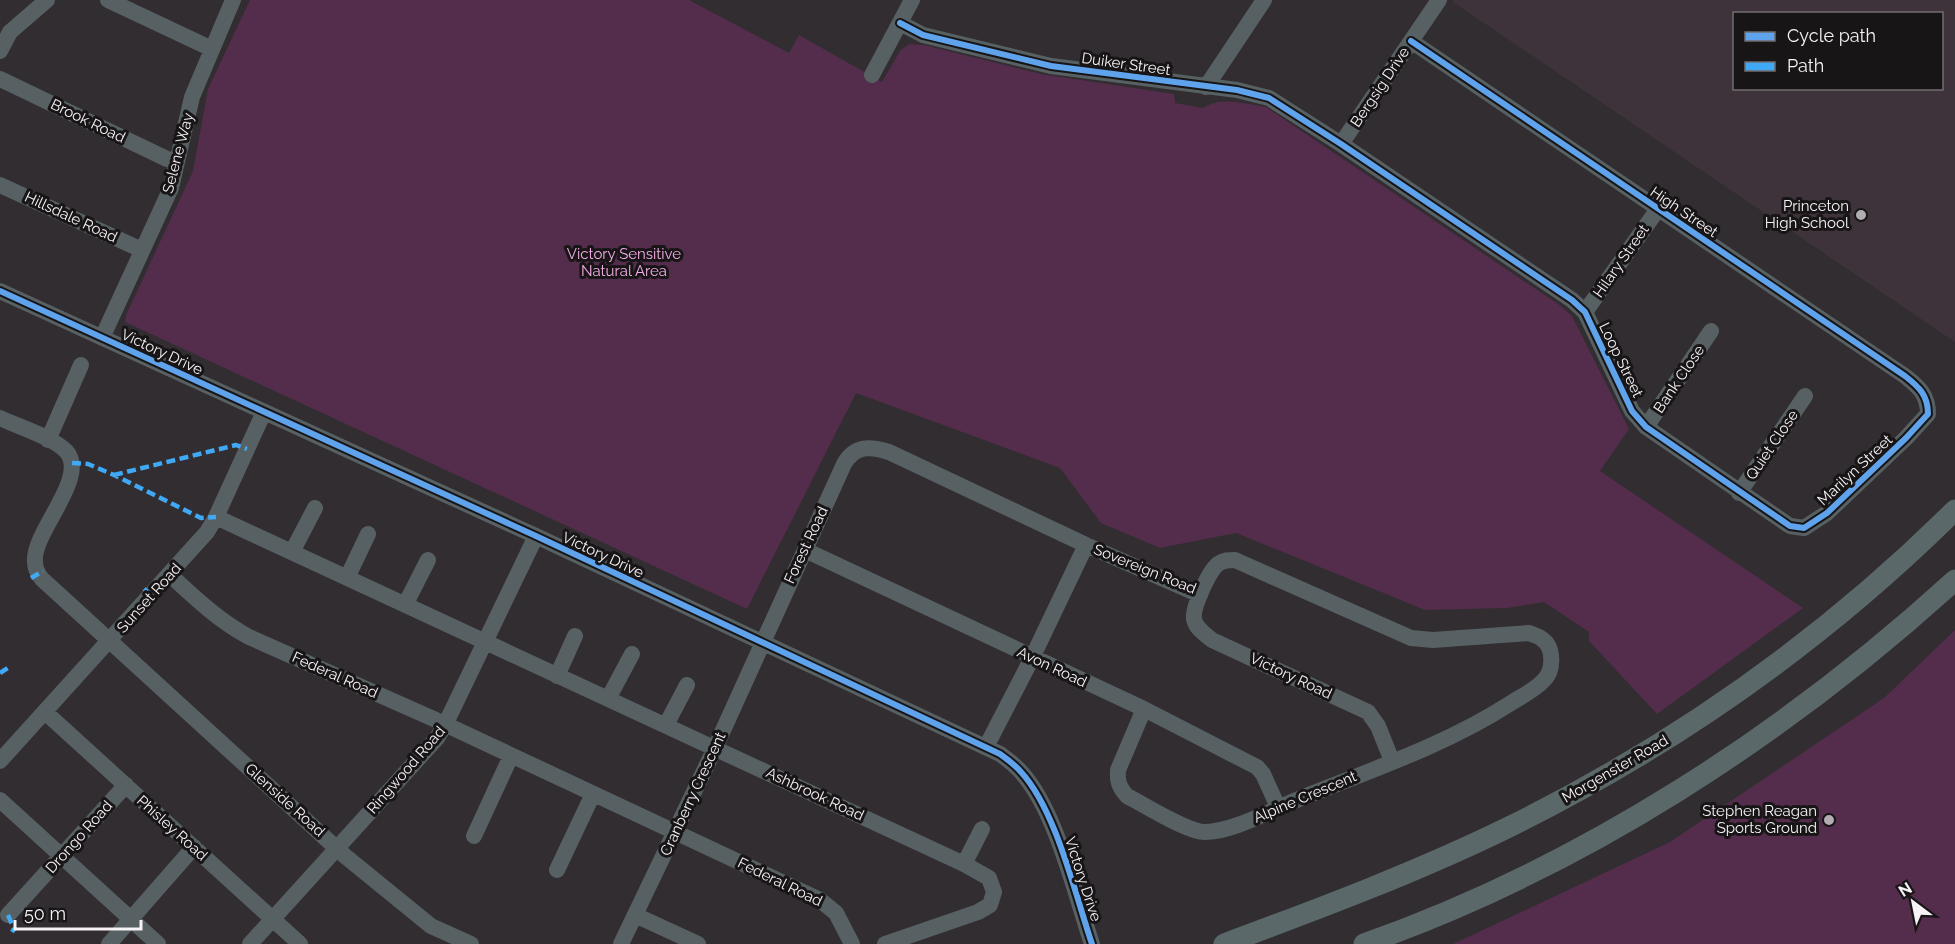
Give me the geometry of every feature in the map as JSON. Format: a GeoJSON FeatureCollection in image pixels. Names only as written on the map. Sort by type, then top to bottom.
{"type":"FeatureCollection","features":[{"type":"Feature","properties":{"kind":"main road","name":"Morgenster Road"},"geometry":{"type":"LineString","coordinates":[[1224,944],[1352,897],[1479,841],[1572,795],[1629,762],[1686,727],[1765,673],[1897,566],[1955,510]]}},
{"type":"Feature","properties":{"kind":"main road"},"geometry":{"type":"LineString","coordinates":[[1364,944],[1413,927],[1516,879],[1596,838],[1742,750],[1891,637],[1955,580]]}},
{"type":"Feature","properties":{"kind":"street"},"geometry":{"type":"LineString","coordinates":[[0,51],[10,32],[47,0]]}},
{"type":"Feature","properties":{"kind":"street"},"geometry":{"type":"LineString","coordinates":[[108,0],[212,49]]}},
{"type":"Feature","properties":{"kind":"street","name":"Selene Way"},"geometry":{"type":"LineString","coordinates":[[102,338],[171,188],[192,97],[233,0]]}},
{"type":"Feature","properties":{"kind":"street"},"geometry":{"type":"LineString","coordinates":[[872,75],[912,0]]}},
{"type":"Feature","properties":{"kind":"street"},"geometry":{"type":"LineString","coordinates":[[1206,87],[1264,0]]}},
{"type":"Feature","properties":{"kind":"street","name":"Bergsig Drive"},"geometry":{"type":"LineString","coordinates":[[1341,144],[1439,0]]}},
{"type":"Feature","properties":{"kind":"street","name":"Duiker Street"},"geometry":{"type":"LineString","coordinates":[[900,23],[923,35],[1051,66],[1237,90],[1269,98],[1341,144]]}},
{"type":"Feature","properties":{"kind":"street","name":"High Street"},"geometry":{"type":"LineString","coordinates":[[1411,41],[1905,376],[1923,392],[1928,404],[1928,414]]}},
{"type":"Feature","properties":{"kind":"street","name":"Brook Road"},"geometry":{"type":"LineString","coordinates":[[0,79],[167,159],[177,161]]}},
{"type":"Feature","properties":{"kind":"street","name":"Loop Street"},"geometry":{"type":"LineString","coordinates":[[1341,144],[1572,300],[1585,312],[1632,411],[1646,427],[1790,526]]}},
{"type":"Feature","properties":{"kind":"street","name":"Hillsdale Road"},"geometry":{"type":"LineString","coordinates":[[0,184],[142,250]]}},
{"type":"Feature","properties":{"kind":"street","name":"Hilary Street"},"geometry":{"type":"LineString","coordinates":[[1585,312],[1658,209]]}},
{"type":"Feature","properties":{"kind":"street","name":"Victory Drive"},"geometry":{"type":"LineString","coordinates":[[0,291],[536,536],[1000,754],[1020,770],[1041,800],[1055,833],[1092,944]]}},
{"type":"Feature","properties":{"kind":"street","name":"Bank Close"},"geometry":{"type":"LineString","coordinates":[[1646,427],[1711,331]]}},
{"type":"Feature","properties":{"kind":"street"},"geometry":{"type":"LineString","coordinates":[[48,440],[81,365]]}},
{"type":"Feature","properties":{"kind":"street","name":"Quiet Close"},"geometry":{"type":"LineString","coordinates":[[1739,493],[1805,396]]}},
{"type":"Feature","properties":{"kind":"street","name":"Sunset Road"},"geometry":{"type":"LineString","coordinates":[[0,761],[207,532],[264,412]]}},
{"type":"Feature","properties":{"kind":"street","name":"Marilyn Street"},"geometry":{"type":"LineString","coordinates":[[1790,526],[1804,528],[1827,513],[1928,414]]}},
{"type":"Feature","properties":{"kind":"street","name":"Glenside Road"},"geometry":{"type":"LineString","coordinates":[[0,418],[48,440],[67,452],[71,460],[72,468],[35,553],[36,570],[47,584],[338,849],[431,926],[471,944]]}},
{"type":"Feature","properties":{"kind":"street","name":"Sovereign Road"},"geometry":{"type":"LineString","coordinates":[[855,451],[867,447],[889,452],[1086,545],[1200,595],[1214,568],[1223,561],[1235,560],[1411,638],[1433,640],[1529,633],[1542,639],[1548,645],[1551,661]]}},
{"type":"Feature","properties":{"kind":"street","name":"Forest Road"},"geometry":{"type":"LineString","coordinates":[[762,642],[843,464],[855,451]]}},
{"type":"Feature","properties":{"kind":"street"},"geometry":{"type":"LineString","coordinates":[[292,552],[315,508]]}},
{"type":"Feature","properties":{"kind":"street","name":"Ashbrook Road"},"geometry":{"type":"LineString","coordinates":[[216,517],[964,864],[989,878],[994,892],[990,905],[978,912],[885,944]]}},
{"type":"Feature","properties":{"kind":"street"},"geometry":{"type":"LineString","coordinates":[[347,578],[368,534]]}},
{"type":"Feature","properties":{"kind":"street","name":"Ringwood Road"},"geometry":{"type":"LineString","coordinates":[[250,944],[437,738],[536,536]]}},
{"type":"Feature","properties":{"kind":"street"},"geometry":{"type":"LineString","coordinates":[[986,747],[1086,545]]}},
{"type":"Feature","properties":{"kind":"street","name":"Avon Road"},"geometry":{"type":"LineString","coordinates":[[805,550],[1144,709],[1257,767],[1263,774],[1278,807]]}},
{"type":"Feature","properties":{"kind":"street"},"geometry":{"type":"LineString","coordinates":[[405,605],[428,560]]}},
{"type":"Feature","properties":{"kind":"street","name":"Federal Road"},"geometry":{"type":"LineString","coordinates":[[170,575],[230,627],[820,900],[836,914],[852,944]]}},
{"type":"Feature","properties":{"kind":"street","name":"Victory Road"},"geometry":{"type":"LineString","coordinates":[[1200,595],[1194,616],[1200,631],[1212,640],[1368,712],[1378,726],[1392,761]]}},
{"type":"Feature","properties":{"kind":"street"},"geometry":{"type":"LineString","coordinates":[[557,676],[575,636]]}},
{"type":"Feature","properties":{"kind":"street","name":"Cranberry Crescent"},"geometry":{"type":"LineString","coordinates":[[621,944],[715,748],[762,642]]}},
{"type":"Feature","properties":{"kind":"street"},"geometry":{"type":"LineString","coordinates":[[608,699],[632,654]]}},
{"type":"Feature","properties":{"kind":"street","name":"Alpine Crescent"},"geometry":{"type":"LineString","coordinates":[[1144,709],[1118,770],[1117,780],[1121,789],[1127,796],[1192,829],[1205,832],[1247,822],[1278,807],[1464,731],[1502,709],[1546,678],[1550,671],[1551,661]]}},
{"type":"Feature","properties":{"kind":"street"},"geometry":{"type":"LineString","coordinates":[[666,725],[687,685]]}},
{"type":"Feature","properties":{"kind":"street","name":"Phisley Road"},"geometry":{"type":"LineString","coordinates":[[45,712],[300,944]]}},
{"type":"Feature","properties":{"kind":"street"},"geometry":{"type":"LineString","coordinates":[[474,836],[511,756]]}},
{"type":"Feature","properties":{"kind":"street","name":"Drongo Road"},"geometry":{"type":"LineString","coordinates":[[8,915],[126,785]]}},
{"type":"Feature","properties":{"kind":"street"},"geometry":{"type":"LineString","coordinates":[[557,870],[593,794]]}},
{"type":"Feature","properties":{"kind":"street"},"geometry":{"type":"LineString","coordinates":[[0,800],[158,944]]}},
{"type":"Feature","properties":{"kind":"street"},"geometry":{"type":"LineString","coordinates":[[964,864],[982,829]]}},
{"type":"Feature","properties":{"kind":"street"},"geometry":{"type":"LineString","coordinates":[[109,944],[194,847]]}},
{"type":"Feature","properties":{"kind":"street"},"geometry":{"type":"LineString","coordinates":[[634,915],[698,944]]}},
{"type":"Feature","properties":{"kind":"shaded area","name":"Princeton High School"},"geometry":{"type":"Polygon","coordinates":[[[1454,0],[1955,0],[1955,342],[1453,2],[1454,0]]]}},
{"type":"Feature","properties":{"kind":"green space","name":"Victory Sensitive Natural Area"},"geometry":{"type":"Polygon","coordinates":[[[250,0],[689,0],[789,53],[799,35],[882,82],[900,51],[909,44],[924,45],[1041,74],[1174,94],[1175,103],[1203,108],[1217,102],[1266,107],[1561,306],[1572,316],[1629,429],[1600,471],[1803,608],[1657,714],[1589,641],[1589,632],[1544,602],[1507,608],[1425,610],[1236,533],[1160,548],[1101,523],[1060,468],[856,393],[747,609],[125,322],[126,315],[193,171],[208,89],[250,0]]]}},
{"type":"Feature","properties":{"kind":"green space","name":"Stephen Reagan Sports Ground"},"geometry":{"type":"Polygon","coordinates":[[[1955,630],[1955,944],[1453,944],[1670,842],[1884,698],[1955,630]]]}},
{"type":"Feature","properties":{"kind":"marked path"},"geometry":{"type":"LineString","coordinates":[[114,475],[236,445],[247,449]]}},
{"type":"Feature","properties":{"kind":"marked path"},"geometry":{"type":"LineString","coordinates":[[72,463],[88,464],[114,475],[201,518],[216,517]]}},
{"type":"Feature","properties":{"kind":"marked path"},"geometry":{"type":"LineString","coordinates":[[31,578],[43,571]]}},
{"type":"Feature","properties":{"kind":"marked path"},"geometry":{"type":"LineString","coordinates":[[144,589],[151,595]]}},
{"type":"Feature","properties":{"kind":"marked path"},"geometry":{"type":"LineString","coordinates":[[0,673],[11,666]]}},
{"type":"Feature","properties":{"kind":"marked path"},"geometry":{"type":"LineString","coordinates":[[8,915],[14,929],[12,932]]}},
{"type":"Feature","properties":{"kind":"cycle path"},"geometry":{"type":"LineString","coordinates":[[900,23],[923,35],[1051,66],[1237,90],[1269,98],[1572,300],[1585,312],[1632,411],[1646,427],[1790,526],[1804,528],[1827,513],[1928,414],[1928,407],[1922,392],[1905,376],[1411,41]]}},
{"type":"Feature","properties":{"kind":"cycle path"},"geometry":{"type":"LineString","coordinates":[[0,291],[536,536],[1000,754],[1021,772],[1044,808],[1063,854],[1092,944]]}},
{"type":"Feature","properties":{"kind":"place","name":"Princeton High School"},"geometry":{"type":"Point","coordinates":[1861,215]}},
{"type":"Feature","properties":{"kind":"place","name":"Stephen Reagan Sports Ground"},"geometry":{"type":"Point","coordinates":[1829,820]}}]}
